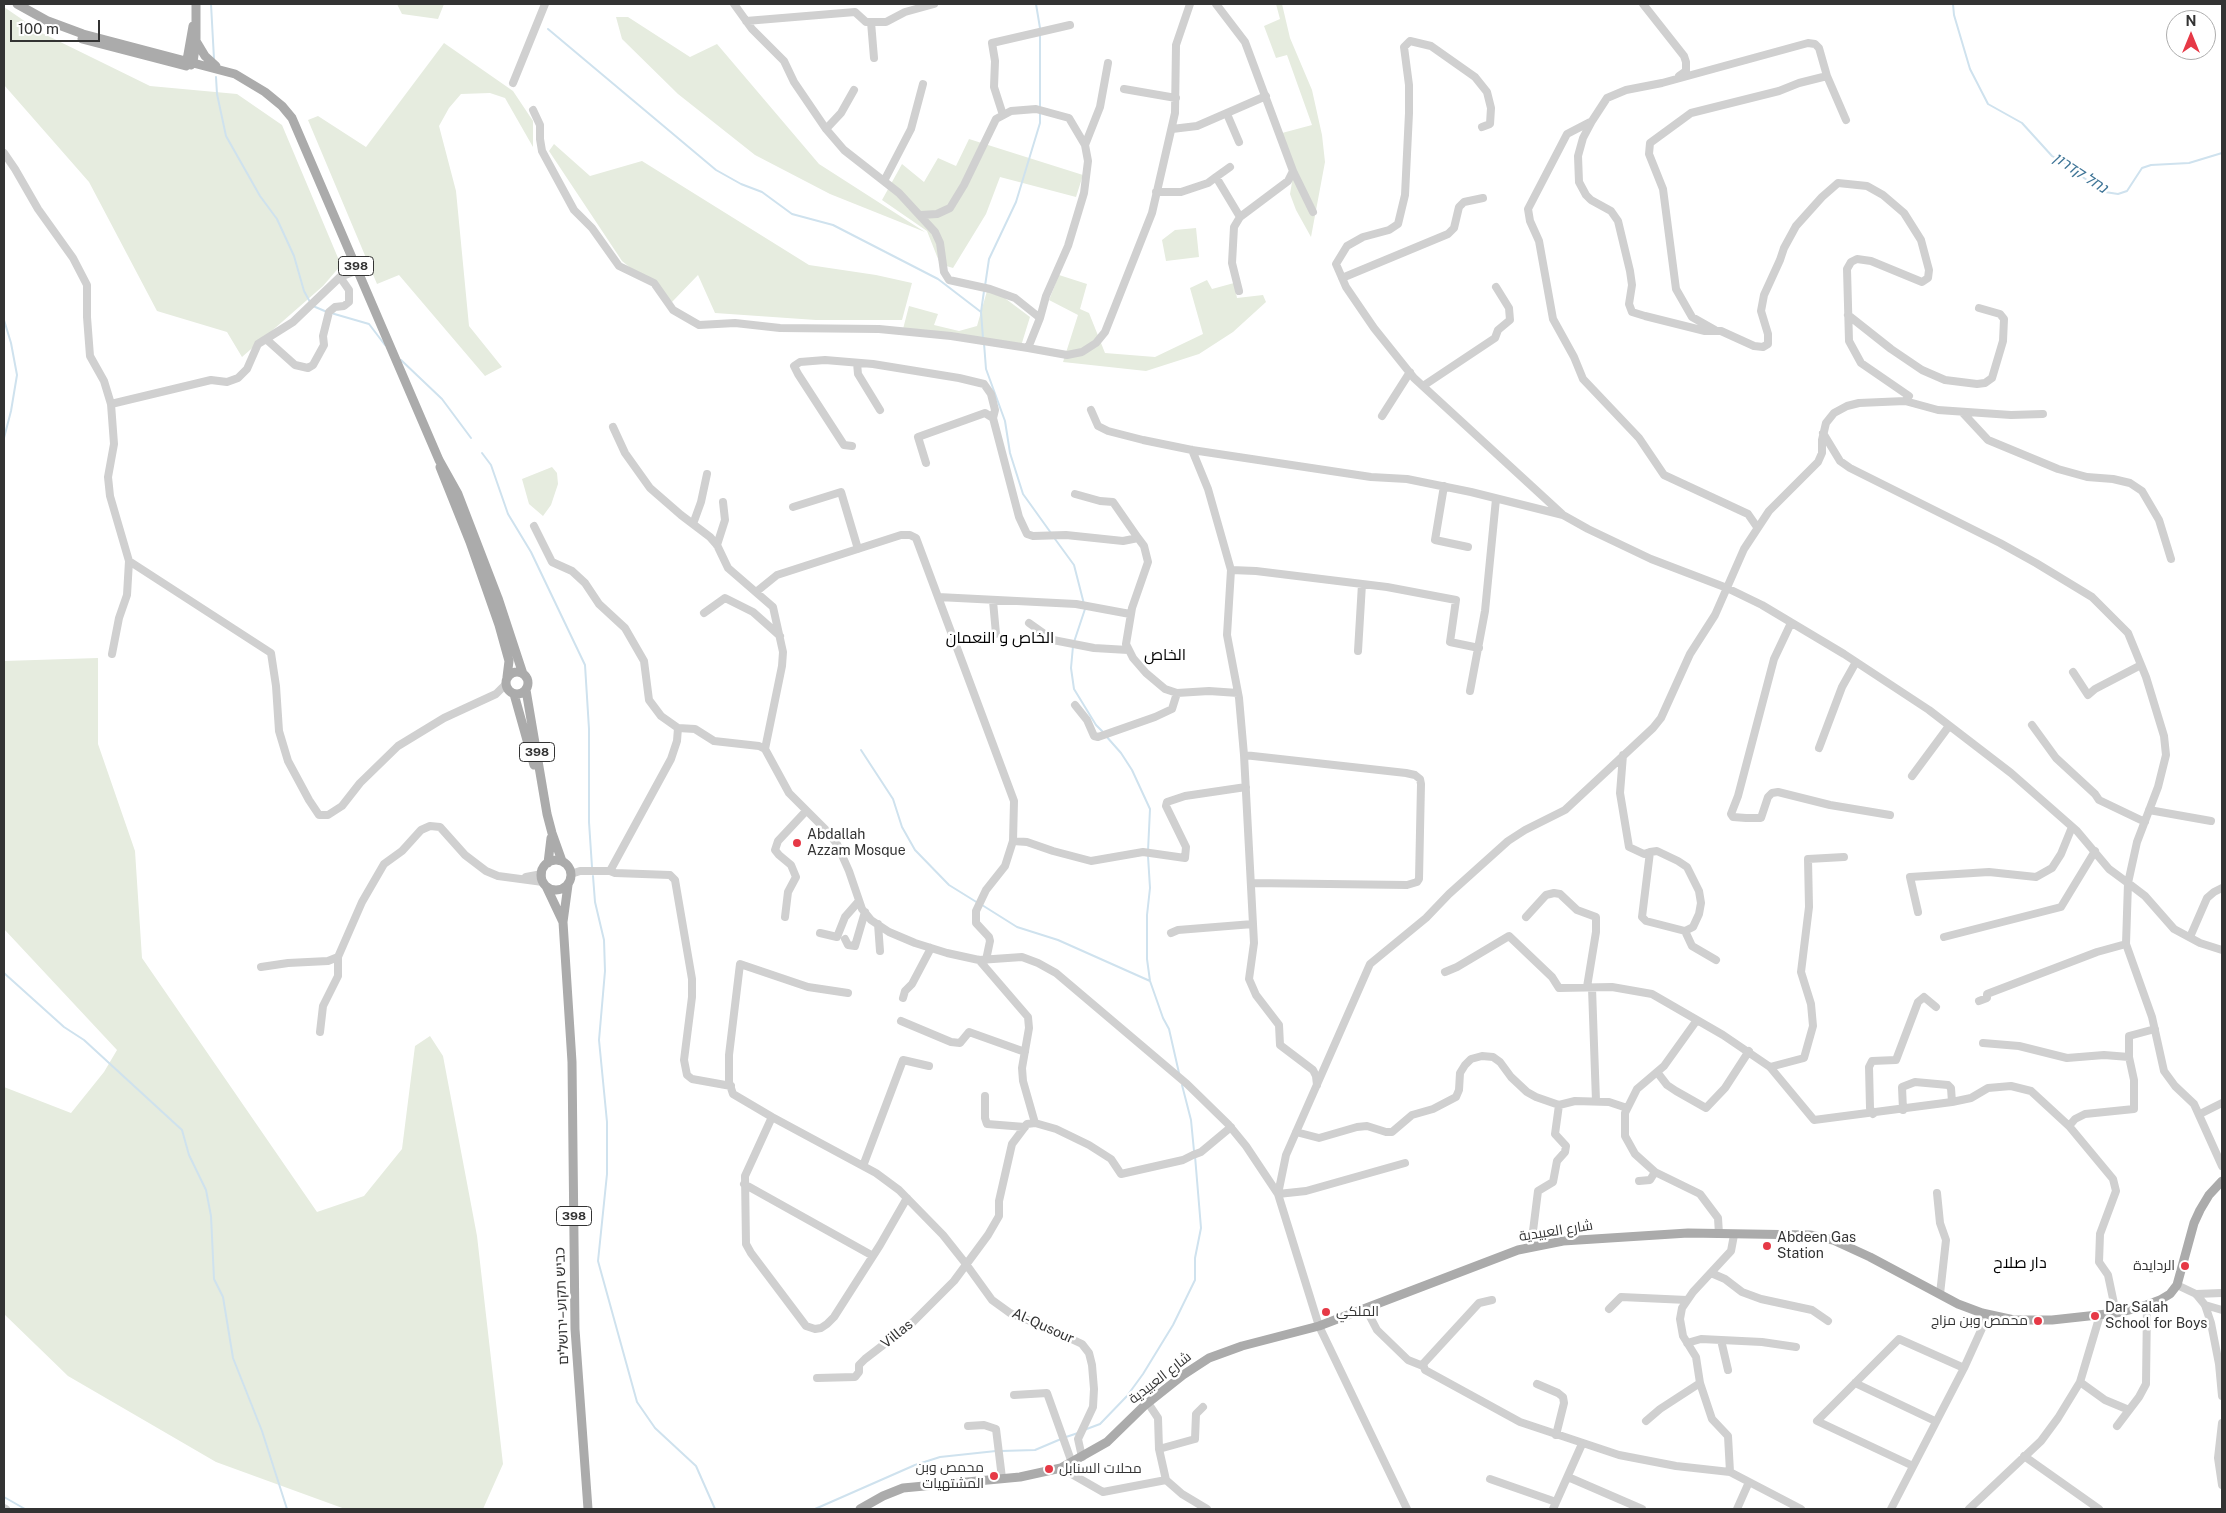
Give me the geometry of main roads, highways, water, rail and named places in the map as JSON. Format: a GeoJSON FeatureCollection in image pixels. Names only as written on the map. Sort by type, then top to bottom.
{"type":"FeatureCollection","features":[{"type":"Feature","properties":{"kind":"main road","name":"398"},"geometry":{"type":"LineString","coordinates":[[17,4],[66,33],[84,40],[235,74],[256,86],[282,106],[292,118],[439,460],[441,472],[523,674],[528,681],[526,690],[552,833],[562,862],[569,867],[571,874],[563,922]]}},
{"type":"Feature","properties":{"kind":"main road"},"geometry":{"type":"LineString","coordinates":[[190,63],[196,4]]}},
{"type":"Feature","properties":{"kind":"main road","name":"398"},"geometry":{"type":"LineString","coordinates":[[48,21],[84,34],[165,54],[256,86]]}},
{"type":"Feature","properties":{"kind":"main road"},"geometry":{"type":"LineString","coordinates":[[165,54],[179,51],[193,41]]}},
{"type":"Feature","properties":{"kind":"main road"},"geometry":{"type":"LineString","coordinates":[[193,41],[209,60],[222,70]]}},
{"type":"Feature","properties":{"kind":"main road","name":"398"},"geometry":{"type":"LineString","coordinates":[[494,599],[509,661],[506,681],[510,693],[514,694],[548,814]]}},
{"type":"Feature","properties":{"kind":"main road"},"geometry":{"type":"LineString","coordinates":[[506,681],[514,672],[523,674]]}},
{"type":"Feature","properties":{"kind":"main road"},"geometry":{"type":"LineString","coordinates":[[514,694],[523,693],[526,690]]}},
{"type":"Feature","properties":{"kind":"main road","name":"398"},"geometry":{"type":"LineString","coordinates":[[552,833],[544,881],[555,901],[563,922]]}},
{"type":"Feature","properties":{"kind":"main road"},"geometry":{"type":"LineString","coordinates":[[548,863],[562,862]]}},
{"type":"Feature","properties":{"kind":"main road"},"geometry":{"type":"LineString","coordinates":[[544,881],[555,890],[565,888],[568,884]]}},
{"type":"Feature","properties":{"kind":"main road","name":"כביש תקוע–ירושלים"},"geometry":{"type":"LineString","coordinates":[[563,922],[572,1062],[575,1329],[588,1509]]}},
{"type":"Feature","properties":{"kind":"main road","name":"شارع العبيدية"},"geometry":{"type":"LineString","coordinates":[[860,1509],[883,1496],[903,1488],[1002,1478],[1062,1468],[1107,1442],[1148,1403],[1182,1375],[1209,1358],[1242,1346],[1319,1326],[1491,1260],[1531,1247],[1563,1241],[1642,1234],[1810,1235],[1821,1237],[1870,1257],[1958,1304],[1988,1315],[2014,1320],[2052,1320],[2116,1314],[2147,1305],[2170,1294],[2177,1285],[2194,1223],[2209,1195],[2222,1180]]}},
{"type":"Feature","properties":{"kind":"waterway"},"geometry":{"type":"LineString","coordinates":[[211,4],[214,59]]}},
{"type":"Feature","properties":{"kind":"waterway"},"geometry":{"type":"LineString","coordinates":[[1036,4],[1040,28]]}},
{"type":"Feature","properties":{"kind":"waterway","name":"נחל קדרון"},"geometry":{"type":"LineString","coordinates":[[1953,4],[1954,15],[1970,69],[1988,104],[2022,123],[2052,156],[2076,170],[2081,176],[2105,192],[2118,194],[2127,191],[2142,168],[2151,165],[2189,163],[2222,153]]}},
{"type":"Feature","properties":{"kind":"waterway"},"geometry":{"type":"LineString","coordinates":[[548,29],[716,170],[741,184],[762,192],[792,214],[833,225],[938,279],[981,312]]}},
{"type":"Feature","properties":{"kind":"waterway"},"geometry":{"type":"LineString","coordinates":[[1040,33],[1040,108]]}},
{"type":"Feature","properties":{"kind":"waterway"},"geometry":{"type":"LineString","coordinates":[[216,77],[217,94],[226,136],[260,196],[277,219],[294,256],[304,291],[310,302]]}},
{"type":"Feature","properties":{"kind":"waterway"},"geometry":{"type":"LineString","coordinates":[[985,286],[989,259],[1016,202],[1040,123],[1040,113]]}},
{"type":"Feature","properties":{"kind":"waterway"},"geometry":{"type":"LineString","coordinates":[[983,338],[981,312],[984,291]]}},
{"type":"Feature","properties":{"kind":"waterway"},"geometry":{"type":"LineString","coordinates":[[313,306],[327,312]]}},
{"type":"Feature","properties":{"kind":"waterway"},"geometry":{"type":"LineString","coordinates":[[331,313],[369,324],[385,345]]}},
{"type":"Feature","properties":{"kind":"waterway"},"geometry":{"type":"LineString","coordinates":[[4,320],[11,343],[17,375],[4,438]]}},
{"type":"Feature","properties":{"kind":"waterway"},"geometry":{"type":"LineString","coordinates":[[984,343],[986,369],[1005,421],[1010,453],[1023,494],[1051,533]]}},
{"type":"Feature","properties":{"kind":"waterway"},"geometry":{"type":"LineString","coordinates":[[401,360],[442,399],[471,438]]}},
{"type":"Feature","properties":{"kind":"waterway"},"geometry":{"type":"LineString","coordinates":[[482,453],[491,465],[508,514],[531,552],[585,665],[589,729],[589,822],[592,867]]}},
{"type":"Feature","properties":{"kind":"waterway"},"geometry":{"type":"LineString","coordinates":[[1055,539],[1074,565],[1084,604]]}},
{"type":"Feature","properties":{"kind":"waterway"},"geometry":{"type":"LineString","coordinates":[[1074,642],[1085,609]]}},
{"type":"Feature","properties":{"kind":"waterway"},"geometry":{"type":"LineString","coordinates":[[1073,646],[1071,668],[1074,689],[1096,725],[1103,732]]}},
{"type":"Feature","properties":{"kind":"waterway"},"geometry":{"type":"LineString","coordinates":[[1106,736],[1121,753],[1132,770],[1150,809],[1148,851]]}},
{"type":"Feature","properties":{"kind":"waterway"},"geometry":{"type":"LineString","coordinates":[[861,750],[893,799],[902,827],[915,850],[949,885],[978,903]]}},
{"type":"Feature","properties":{"kind":"waterway"},"geometry":{"type":"LineString","coordinates":[[1148,856],[1150,888],[1147,915],[1147,959],[1150,981],[1163,1018],[1169,1029],[1179,1073]]}},
{"type":"Feature","properties":{"kind":"waterway"},"geometry":{"type":"LineString","coordinates":[[593,876],[595,902],[604,940],[605,971],[599,1040],[607,1122],[607,1174],[598,1261],[637,1402],[655,1428],[696,1466],[715,1509]]}},
{"type":"Feature","properties":{"kind":"waterway"},"geometry":{"type":"LineString","coordinates":[[982,905],[1017,927],[1058,940],[1150,981]]}},
{"type":"Feature","properties":{"kind":"waterway"},"geometry":{"type":"LineString","coordinates":[[4,973],[64,1027],[84,1040],[182,1130],[189,1155],[206,1190],[211,1216],[214,1279],[223,1297],[233,1358],[262,1431],[287,1509]]}},
{"type":"Feature","properties":{"kind":"waterway"},"geometry":{"type":"LineString","coordinates":[[1182,1085],[1191,1120],[1194,1151]]}},
{"type":"Feature","properties":{"kind":"waterway"},"geometry":{"type":"LineString","coordinates":[[1084,1430],[1100,1424],[1127,1396],[1173,1325],[1195,1280],[1195,1258],[1201,1228],[1195,1156]]}},
{"type":"Feature","properties":{"kind":"waterway"},"geometry":{"type":"LineString","coordinates":[[1066,1437],[1078,1433]]}},
{"type":"Feature","properties":{"kind":"waterway"},"geometry":{"type":"LineString","coordinates":[[1001,1451],[1035,1450],[1061,1439]]}},
{"type":"Feature","properties":{"kind":"waterway"},"geometry":{"type":"LineString","coordinates":[[815,1509],[915,1465],[940,1457],[996,1451]]}},
{"type":"Feature","properties":{"kind":"waterway"},"geometry":{"type":"LineString","coordinates":[[4,1497],[25,1509]]}},
{"type":"Feature","properties":{"kind":"place","name":"Abdallah Azzam Mosque"},"geometry":{"type":"Point","coordinates":[797,843]}},
{"type":"Feature","properties":{"kind":"place","name":"Abdeen Gas Station"},"geometry":{"type":"Point","coordinates":[1767,1246]}},
{"type":"Feature","properties":{"kind":"place","name":"الردايدة"},"geometry":{"type":"Point","coordinates":[2185,1266]}},
{"type":"Feature","properties":{"kind":"place","name":"الملكي"},"geometry":{"type":"Point","coordinates":[1326,1312]}},
{"type":"Feature","properties":{"kind":"place","name":"Dar Salah School for Boys"},"geometry":{"type":"Point","coordinates":[2095,1316]}},
{"type":"Feature","properties":{"kind":"place","name":"محمص وبن مزاج"},"geometry":{"type":"Point","coordinates":[2038,1321]}},
{"type":"Feature","properties":{"kind":"place","name":"محلات السنابل"},"geometry":{"type":"Point","coordinates":[1049,1469]}},
{"type":"Feature","properties":{"kind":"place","name":"محمص وبن المشتهيات"},"geometry":{"type":"Point","coordinates":[994,1476]}},
{"type":"Feature","properties":{"kind":"district","name":"الخاص و النعمان"},"geometry":{"type":"Point","coordinates":[1000,638]}},
{"type":"Feature","properties":{"kind":"district","name":"الخاص"},"geometry":{"type":"Point","coordinates":[1165,655]}},
{"type":"Feature","properties":{"kind":"district","name":"دار صلاح"},"geometry":{"type":"Point","coordinates":[2020,1263]}}]}
